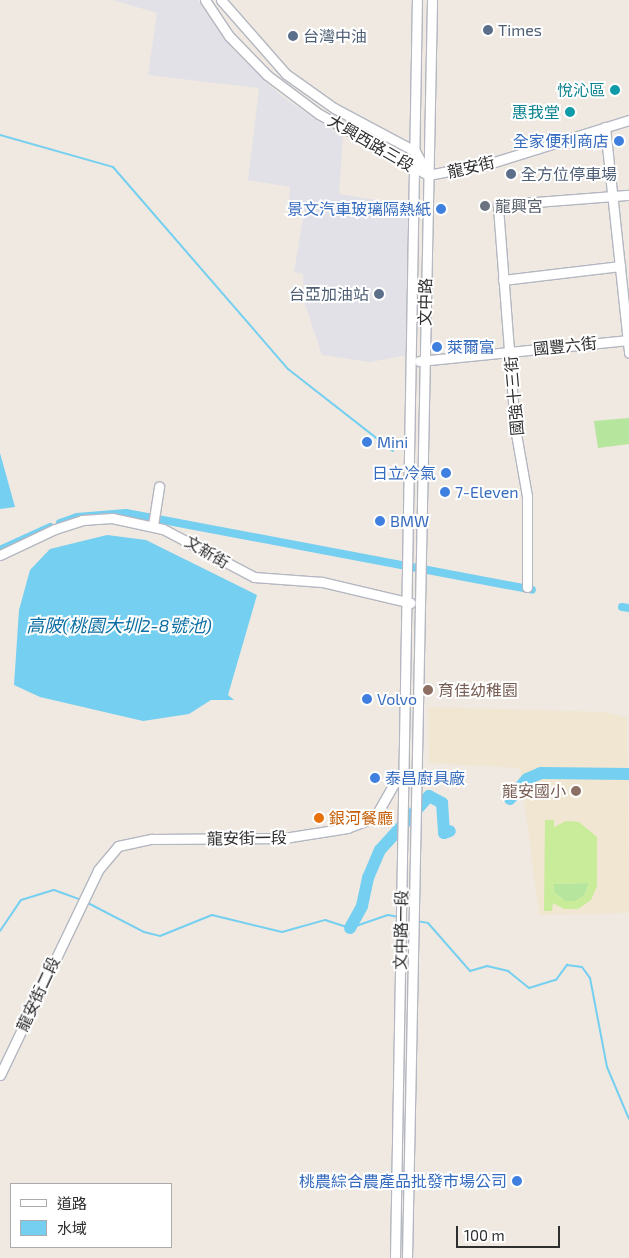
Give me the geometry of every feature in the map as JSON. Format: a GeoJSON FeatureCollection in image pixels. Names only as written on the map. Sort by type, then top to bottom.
{"type":"FeatureCollection","features":[{"type":"Feature","properties":{"kind":"street","name":"大興西路三段"},"geometry":{"type":"LineString","coordinates":[[205,0],[229,36],[267,75],[319,114],[428,175]]}},
{"type":"Feature","properties":{"kind":"street","name":"大興西路三段"},"geometry":{"type":"LineString","coordinates":[[221,0],[286,74],[334,108],[415,151],[428,175]]}},
{"type":"Feature","properties":{"kind":"street","name":"文中路"},"geometry":{"type":"LineString","coordinates":[[406,602],[412,362],[417,0]]}},
{"type":"Feature","properties":{"kind":"street","name":"文中路"},"geometry":{"type":"LineString","coordinates":[[419,604],[420,480],[432,0]]}},
{"type":"Feature","properties":{"kind":"street","name":"龍安街"},"geometry":{"type":"LineString","coordinates":[[428,175],[492,163],[629,120]]}},
{"type":"Feature","properties":{"kind":"street"},"geometry":{"type":"LineString","coordinates":[[604,127],[629,353]]}},
{"type":"Feature","properties":{"kind":"street"},"geometry":{"type":"LineString","coordinates":[[613,197],[629,195]]}},
{"type":"Feature","properties":{"kind":"street","name":"國強十三街"},"geometry":{"type":"LineString","coordinates":[[527,587],[527,496],[515,428],[498,205],[613,197]]}},
{"type":"Feature","properties":{"kind":"street"},"geometry":{"type":"LineString","coordinates":[[503,280],[620,266]]}},
{"type":"Feature","properties":{"kind":"street","name":"國豐六街"},"geometry":{"type":"LineString","coordinates":[[412,362],[628,340]]}},
{"type":"Feature","properties":{"kind":"street"},"geometry":{"type":"LineString","coordinates":[[409,480],[420,480]]}},
{"type":"Feature","properties":{"kind":"street"},"geometry":{"type":"LineString","coordinates":[[154,521],[159,486]]}},
{"type":"Feature","properties":{"kind":"street","name":"文新街"},"geometry":{"type":"LineString","coordinates":[[0,555],[82,520],[112,518],[154,521],[254,577],[322,582],[419,604]]}},
{"type":"Feature","properties":{"kind":"street","name":"文中路一段"},"geometry":{"type":"LineString","coordinates":[[396,1258],[406,602]]}},
{"type":"Feature","properties":{"kind":"street","name":"文中路一段"},"geometry":{"type":"LineString","coordinates":[[407,1258],[414,946],[414,784],[419,604]]}},
{"type":"Feature","properties":{"kind":"street"},"geometry":{"type":"LineString","coordinates":[[403,779],[414,784]]}},
{"type":"Feature","properties":{"kind":"street","name":"龍安街一段"},"geometry":{"type":"LineString","coordinates":[[77,914],[98,870],[118,846],[152,839],[284,838],[347,828],[375,817],[395,782],[403,779]]}},
{"type":"Feature","properties":{"kind":"street","name":"龍安街二段"},"geometry":{"type":"LineString","coordinates":[[0,1075],[77,914]]}},
{"type":"Feature","properties":{"kind":"street"},"geometry":{"type":"LineString","coordinates":[[398,1108],[411,1108]]}},
{"type":"Feature","properties":{"kind":"shaded area"},"geometry":{"type":"Polygon","coordinates":[[[113,0],[198,0],[232,48],[263,79],[284,98],[343,137],[339,194],[409,205],[407,355],[370,362],[322,355],[304,301],[303,274],[294,272],[304,211],[289,205],[290,187],[248,180],[259,88],[148,75],[157,13],[113,0]]]}},
{"type":"Feature","properties":{"kind":"shaded area","name":"龍安國小"},"geometry":{"type":"Polygon","coordinates":[[[428,707],[606,712],[627,718],[629,913],[539,915],[520,768],[429,763],[428,707]]]}},
{"type":"Feature","properties":{"kind":"green space"},"geometry":{"type":"Polygon","coordinates":[[[629,418],[629,444],[598,448],[594,421],[629,418]]]}},
{"type":"Feature","properties":{"kind":"green space"},"geometry":{"type":"Polygon","coordinates":[[[545,820],[554,820],[554,827],[566,821],[579,822],[597,837],[597,886],[591,900],[578,909],[564,909],[553,903],[552,911],[544,911],[545,820]],[[589,883],[553,884],[554,892],[565,901],[575,901],[584,896],[589,883]]]}},
{"type":"Feature","properties":{"kind":"green space"},"geometry":{"type":"Polygon","coordinates":[[[589,883],[584,896],[575,901],[565,901],[554,892],[553,884],[589,883]]]}},
{"type":"Feature","properties":{"kind":"water"},"geometry":{"type":"Polygon","coordinates":[[[0,453],[15,507],[0,509],[0,453]]]}},
{"type":"Feature","properties":{"kind":"water","name":"高陂(桃園大圳2-8號池)"},"geometry":{"type":"Polygon","coordinates":[[[107,535],[146,540],[257,595],[228,695],[234,700],[211,700],[189,714],[143,721],[40,697],[14,685],[19,610],[30,570],[50,549],[107,535]]]}},
{"type":"Feature","properties":{"kind":"waterway"},"geometry":{"type":"LineString","coordinates":[[0,135],[113,167],[288,369],[393,451]]}},
{"type":"Feature","properties":{"kind":"waterway"},"geometry":{"type":"LineString","coordinates":[[60,523],[77,517],[126,513],[532,590]]}},
{"type":"Feature","properties":{"kind":"waterway"},"geometry":{"type":"LineString","coordinates":[[0,550],[50,527]]}},
{"type":"Feature","properties":{"kind":"waterway"},"geometry":{"type":"LineString","coordinates":[[622,607],[629,608]]}},
{"type":"Feature","properties":{"kind":"waterway"},"geometry":{"type":"LineString","coordinates":[[510,799],[527,779],[541,773],[629,774]]}},
{"type":"Feature","properties":{"kind":"waterway"},"geometry":{"type":"LineString","coordinates":[[350,928],[362,906],[368,878],[380,850],[429,796],[442,803],[444,833],[450,831]]}},
{"type":"Feature","properties":{"kind":"waterway"},"geometry":{"type":"LineString","coordinates":[[0,931],[21,900],[54,890],[81,900]]}},
{"type":"Feature","properties":{"kind":"waterway"},"geometry":{"type":"LineString","coordinates":[[86,902],[144,932],[160,936],[212,915],[282,932],[325,920],[350,928],[388,915],[399,917]]}},
{"type":"Feature","properties":{"kind":"waterway"},"geometry":{"type":"LineString","coordinates":[[416,921],[428,923],[470,971],[487,966],[508,971],[529,988],[556,980],[567,965],[582,967],[590,978],[607,1067],[629,1119]]}},
{"type":"Feature","properties":{"kind":"place","name":"Times"},"geometry":{"type":"Point","coordinates":[488,30]}},
{"type":"Feature","properties":{"kind":"place","name":"台灣中油"},"geometry":{"type":"Point","coordinates":[293,36]}},
{"type":"Feature","properties":{"kind":"place","name":"悅沁區"},"geometry":{"type":"Point","coordinates":[615,90]}},
{"type":"Feature","properties":{"kind":"place","name":"惠我堂"},"geometry":{"type":"Point","coordinates":[570,112]}},
{"type":"Feature","properties":{"kind":"place","name":"全家便利商店"},"geometry":{"type":"Point","coordinates":[619,141]}},
{"type":"Feature","properties":{"kind":"place","name":"全方位停車場"},"geometry":{"type":"Point","coordinates":[511,174]}},
{"type":"Feature","properties":{"kind":"place","name":"龍興宮"},"geometry":{"type":"Point","coordinates":[485,206]}},
{"type":"Feature","properties":{"kind":"place","name":"景文汽車玻璃隔熱紙"},"geometry":{"type":"Point","coordinates":[441,209]}},
{"type":"Feature","properties":{"kind":"place","name":"台亞加油站"},"geometry":{"type":"Point","coordinates":[379,294]}},
{"type":"Feature","properties":{"kind":"place","name":"萊爾富"},"geometry":{"type":"Point","coordinates":[437,347]}},
{"type":"Feature","properties":{"kind":"place","name":"Mini"},"geometry":{"type":"Point","coordinates":[367,442]}},
{"type":"Feature","properties":{"kind":"place","name":"日立冷氣"},"geometry":{"type":"Point","coordinates":[446,473]}},
{"type":"Feature","properties":{"kind":"place","name":"7-Eleven"},"geometry":{"type":"Point","coordinates":[445,492]}},
{"type":"Feature","properties":{"kind":"place","name":"BMW"},"geometry":{"type":"Point","coordinates":[380,521]}},
{"type":"Feature","properties":{"kind":"place","name":"育佳幼稚園"},"geometry":{"type":"Point","coordinates":[428,690]}},
{"type":"Feature","properties":{"kind":"place","name":"Volvo"},"geometry":{"type":"Point","coordinates":[367,699]}},
{"type":"Feature","properties":{"kind":"place","name":"泰昌廚具廠"},"geometry":{"type":"Point","coordinates":[375,778]}},
{"type":"Feature","properties":{"kind":"place","name":"龍安國小"},"geometry":{"type":"Point","coordinates":[576,791]}},
{"type":"Feature","properties":{"kind":"place","name":"銀河餐廳"},"geometry":{"type":"Point","coordinates":[319,818]}},
{"type":"Feature","properties":{"kind":"place","name":"桃農綜合農產品批發市場公司"},"geometry":{"type":"Point","coordinates":[517,1181]}}]}
